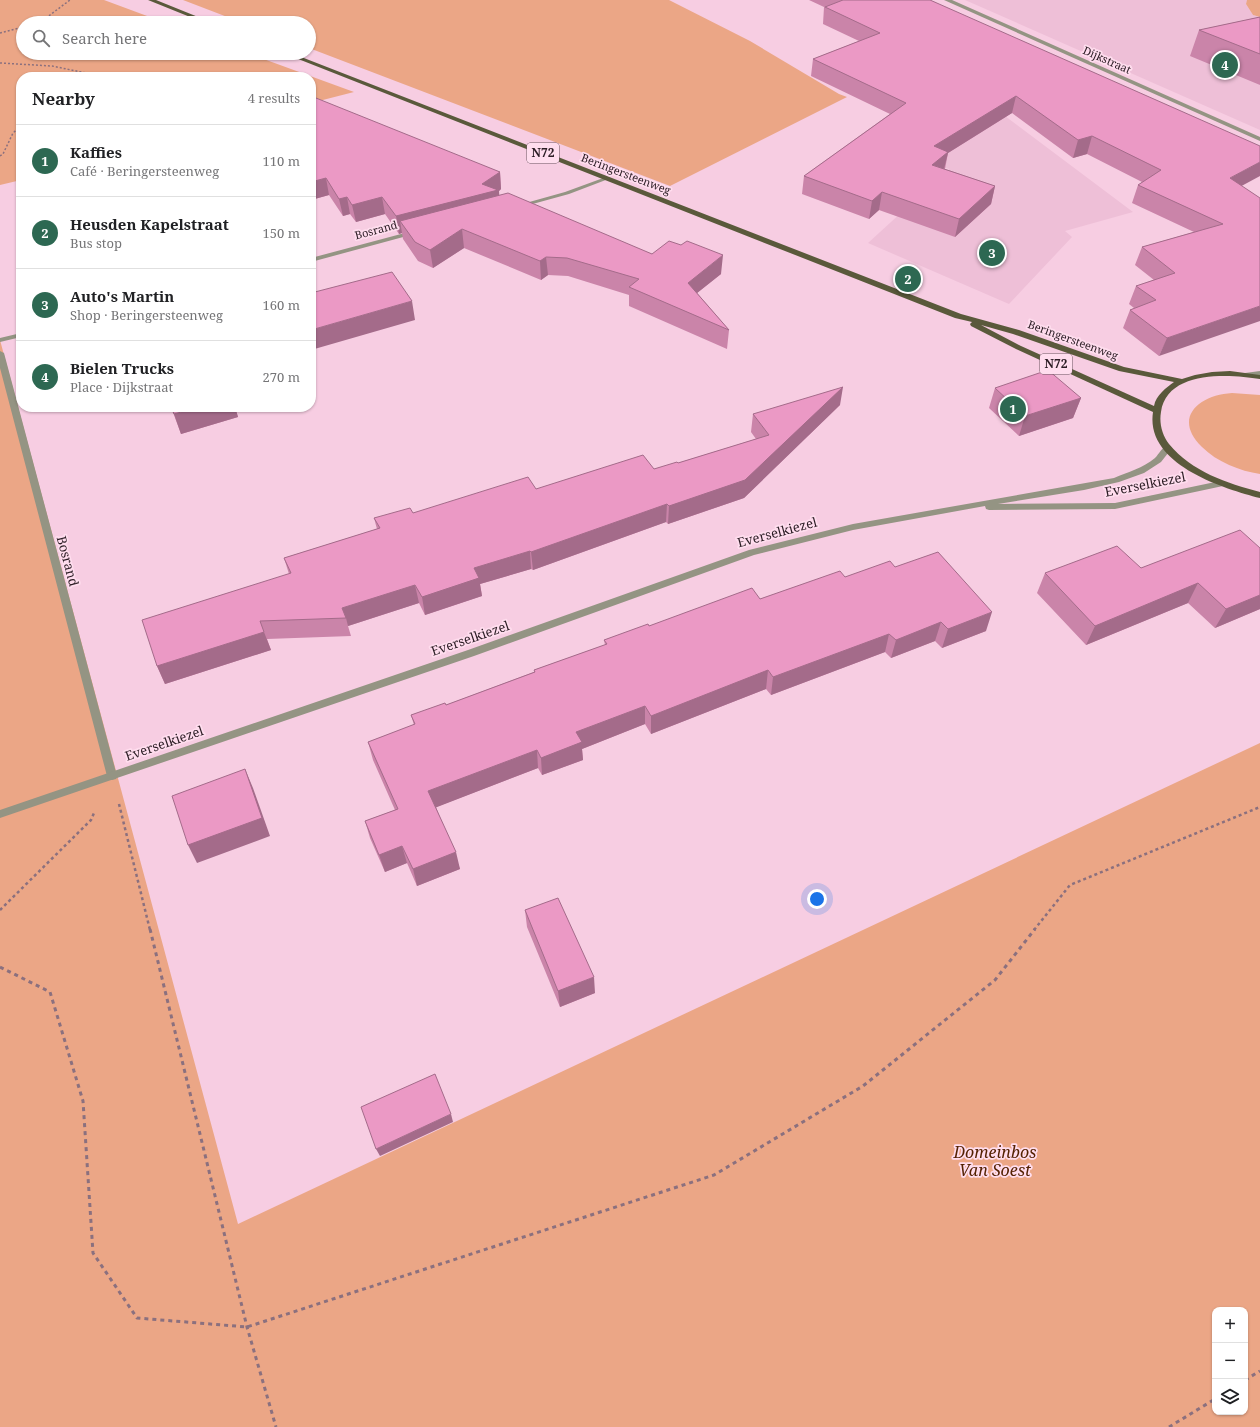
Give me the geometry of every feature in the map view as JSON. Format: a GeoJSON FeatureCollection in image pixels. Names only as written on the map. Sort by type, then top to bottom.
{"type":"FeatureCollection","features":[{"type":"Feature","properties":{"kind":"main road"},"geometry":{"type":"LineString","coordinates":[[151,0],[192,16]]}},
{"type":"Feature","properties":{"kind":"main road","name":"Beringersteenweg"},"geometry":{"type":"LineString","coordinates":[[304,60],[958,316],[1016,332],[1122,369],[1181,381]]}},
{"type":"Feature","properties":{"kind":"main road","name":"Beringersteenweg"},"geometry":{"type":"LineString","coordinates":[[958,316],[1009,344],[1109,387],[1156,410],[1164,393],[1181,381],[1201,375],[1216,374],[1260,377]]}},
{"type":"Feature","properties":{"kind":"main road"},"geometry":{"type":"LineString","coordinates":[[1156,410],[1157,428],[1168,448],[1190,468],[1220,484],[1260,495]]}},
{"type":"Feature","properties":{"kind":"street","name":"Dijkstraat"},"geometry":{"type":"LineString","coordinates":[[947,0],[1260,139]]}},
{"type":"Feature","properties":{"kind":"street"},"geometry":{"type":"LineString","coordinates":[[512,207],[566,193],[608,178]]}},
{"type":"Feature","properties":{"kind":"street","name":"Bosrand"},"geometry":{"type":"LineString","coordinates":[[316,259],[427,229]]}},
{"type":"Feature","properties":{"kind":"street"},"geometry":{"type":"LineString","coordinates":[[0,340],[16,336]]}},
{"type":"Feature","properties":{"kind":"street","name":"Bosrand"},"geometry":{"type":"LineString","coordinates":[[0,353],[112,776]]}},
{"type":"Feature","properties":{"kind":"street"},"geometry":{"type":"LineString","coordinates":[[1248,375],[1260,373]]}},
{"type":"Feature","properties":{"kind":"street","name":"Everselkiezel"},"geometry":{"type":"LineString","coordinates":[[0,814],[471,653],[752,552],[853,527],[955,508],[1084,487],[1116,480],[1141,471],[1158,460],[1168,448]]}},
{"type":"Feature","properties":{"kind":"street","name":"Everselkiezel"},"geometry":{"type":"LineString","coordinates":[[955,508],[1115,506],[1220,484]]}},
{"type":"Feature","properties":{"kind":"path"},"geometry":{"type":"LineString","coordinates":[[49,16],[70,0]]}},
{"type":"Feature","properties":{"kind":"path"},"geometry":{"type":"LineString","coordinates":[[0,34],[16,29]]}},
{"type":"Feature","properties":{"kind":"path"},"geometry":{"type":"LineString","coordinates":[[0,63],[52,66],[81,72]]}},
{"type":"Feature","properties":{"kind":"path"},"geometry":{"type":"LineString","coordinates":[[0,156],[3,154],[13,133],[16,130]]}},
{"type":"Feature","properties":{"kind":"path"},"geometry":{"type":"LineString","coordinates":[[0,910],[91,820],[112,776]]}},
{"type":"Feature","properties":{"kind":"path"},"geometry":{"type":"LineString","coordinates":[[112,776],[234,1265],[247,1327],[276,1427]]}},
{"type":"Feature","properties":{"kind":"path"},"geometry":{"type":"LineString","coordinates":[[0,966],[50,992],[83,1101],[93,1253],[137,1318],[247,1327],[714,1175],[863,1086],[994,980],[1070,884],[1260,807]]}},
{"type":"Feature","properties":{"kind":"path"},"geometry":{"type":"LineString","coordinates":[[1247,1379],[1260,1371]]}},
{"type":"Feature","properties":{"kind":"path"},"geometry":{"type":"LineString","coordinates":[[1169,1427],[1212,1401]]}},
{"type":"Feature","properties":{"kind":"shaded area"},"geometry":{"type":"Polygon","coordinates":[[[965,0],[1247,0],[1246,4],[1253,15],[1260,17],[1260,130],[965,0]]]}},
{"type":"Feature","properties":{"kind":"shaded area"},"geometry":{"type":"Polygon","coordinates":[[[997,110],[1133,212],[1065,231],[1072,237],[1009,304],[868,243],[949,169],[931,163],[997,110]]]}},
{"type":"Feature","properties":{"kind":"green space"},"geometry":{"type":"Polygon","coordinates":[[[0,0],[104,0],[147,16],[16,16],[16,60],[266,60],[299,72],[16,72],[16,181],[0,185],[0,0]]]}},
{"type":"Feature","properties":{"kind":"green space"},"geometry":{"type":"Polygon","coordinates":[[[183,0],[669,0],[750,41],[839,94],[847,97],[670,186],[316,51],[316,16],[225,16],[183,0]]]}},
{"type":"Feature","properties":{"kind":"green space"},"geometry":{"type":"Polygon","coordinates":[[[1247,0],[1260,0],[1260,17],[1253,15],[1246,4],[1247,0]]]}},
{"type":"Feature","properties":{"kind":"green space"},"geometry":{"type":"Polygon","coordinates":[[[316,78],[354,92],[316,102],[316,78]]]}},
{"type":"Feature","properties":{"kind":"green space","name":"Domeinbos Van Soest"},"geometry":{"type":"Polygon","coordinates":[[[0,340],[16,399],[16,412],[19,412],[238,1224],[1260,743],[1260,1427],[0,1427],[0,340]]]}},
{"type":"Feature","properties":{"kind":"green space"},"geometry":{"type":"Polygon","coordinates":[[[1232,393],[1260,395],[1260,474],[1245,471],[1229,465],[1215,457],[1202,447],[1193,436],[1189,427],[1193,410],[1200,403],[1209,398],[1232,393]]]}},
{"type":"Feature","properties":{"kind":"building"},"geometry":{"type":"Polygon","coordinates":[[[843,0],[930,0],[1260,146],[1260,162],[1230,178],[1260,198],[1260,306],[1167,338],[1130,310],[1156,300],[1136,286],[1175,273],[1142,247],[1223,224],[1138,185],[1161,170],[1092,136],[1078,140],[1016,96],[934,146],[948,152],[932,165],[995,186],[959,219],[882,192],[872,201],[804,176],[906,103],[813,59],[880,33],[825,7],[843,0]]]}},
{"type":"Feature","properties":{"kind":"building"},"geometry":{"type":"Polygon","coordinates":[[[1260,17],[1260,54],[1199,30],[1260,17]]]}},
{"type":"Feature","properties":{"kind":"building"},"geometry":{"type":"Polygon","coordinates":[[[316,98],[500,172],[482,184],[498,190],[396,216],[382,197],[352,205],[347,197],[339,199],[326,178],[316,181],[316,98]]]}},
{"type":"Feature","properties":{"kind":"building"},"geometry":{"type":"Polygon","coordinates":[[[508,193],[652,254],[669,241],[681,245],[687,241],[723,255],[688,283],[729,330],[629,287],[639,279],[567,258],[546,257],[540,261],[462,229],[430,250],[415,242],[400,221],[508,193]]]}},
{"type":"Feature","properties":{"kind":"building"},"geometry":{"type":"Polygon","coordinates":[[[392,272],[412,301],[316,329],[316,292],[392,272]]]}},
{"type":"Feature","properties":{"kind":"building"},"geometry":{"type":"Polygon","coordinates":[[[1048,370],[1081,398],[1025,416],[995,388],[1048,370]]]}},
{"type":"Feature","properties":{"kind":"building"},"geometry":{"type":"Polygon","coordinates":[[[843,387],[745,480],[669,506],[667,504],[531,552],[530,551],[474,568],[479,578],[422,597],[415,585],[342,608],[346,618],[260,621],[264,632],[157,666],[142,620],[291,573],[284,558],[380,528],[374,518],[410,508],[413,513],[528,477],[536,489],[643,455],[654,469],[677,462],[678,463],[769,435],[753,414],[843,387]]]}},
{"type":"Feature","properties":{"kind":"building"},"geometry":{"type":"Polygon","coordinates":[[[1240,530],[1260,548],[1260,595],[1226,609],[1198,583],[1095,626],[1045,573],[1117,546],[1141,568],[1240,530]]]}},
{"type":"Feature","properties":{"kind":"building"},"geometry":{"type":"Polygon","coordinates":[[[938,552],[992,612],[948,629],[941,622],[896,640],[889,634],[773,677],[768,670],[651,716],[645,706],[576,732],[582,742],[541,758],[537,750],[428,791],[456,852],[413,869],[402,846],[379,855],[365,821],[398,809],[368,742],[415,724],[411,715],[445,703],[446,705],[535,672],[534,670],[607,644],[604,640],[648,624],[649,626],[752,588],[760,599],[840,571],[845,577],[890,561],[895,567],[938,552]]]}},
{"type":"Feature","properties":{"kind":"building"},"geometry":{"type":"Polygon","coordinates":[[[245,769],[262,818],[188,845],[172,796],[245,769]]]}},
{"type":"Feature","properties":{"kind":"building"},"geometry":{"type":"Polygon","coordinates":[[[558,898],[594,977],[558,991],[525,910],[558,898]]]}},
{"type":"Feature","properties":{"kind":"building"},"geometry":{"type":"Polygon","coordinates":[[[435,1074],[451,1114],[376,1149],[361,1107],[435,1074]]]}},
{"type":"Feature","properties":{"kind":"place","name":"Bielen Trucks"},"geometry":{"type":"Point","coordinates":[1225,65]}},
{"type":"Feature","properties":{"kind":"place","name":"Auto's Martin"},"geometry":{"type":"Point","coordinates":[992,253]}},
{"type":"Feature","properties":{"kind":"place","name":"Heusden Kapelstraat"},"geometry":{"type":"Point","coordinates":[908,279]}},
{"type":"Feature","properties":{"kind":"place","name":"Kaffies"},"geometry":{"type":"Point","coordinates":[1013,409]}}]}
